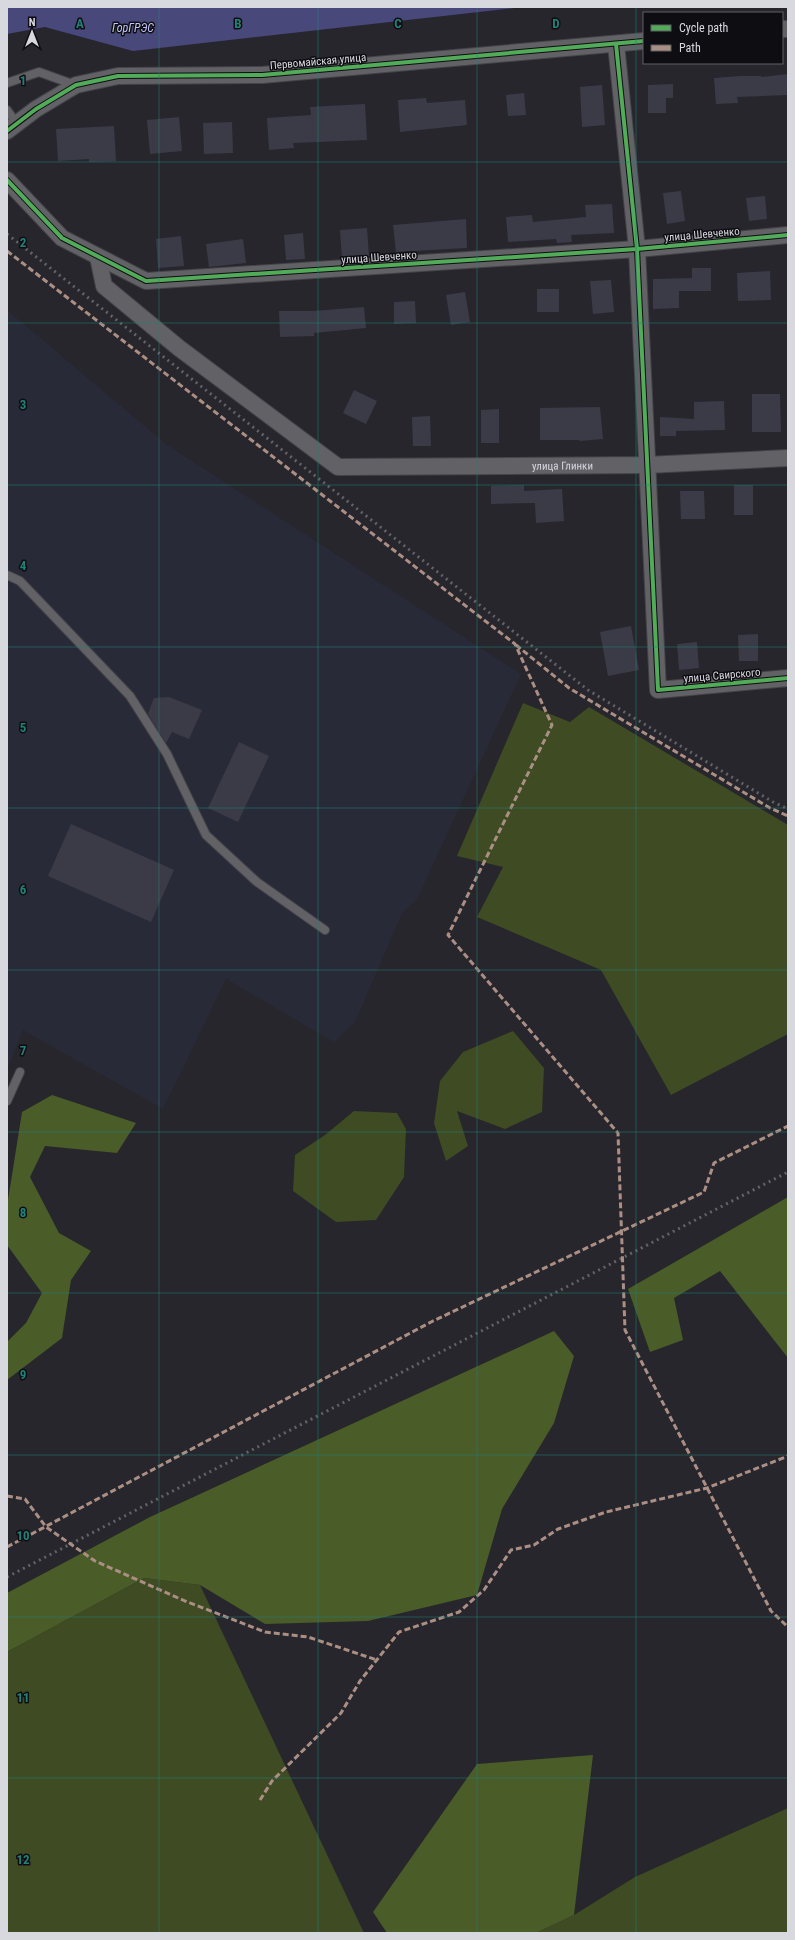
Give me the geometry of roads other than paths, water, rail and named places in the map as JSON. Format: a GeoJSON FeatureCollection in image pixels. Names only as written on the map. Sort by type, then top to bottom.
{"type":"FeatureCollection","features":[{"type":"Feature","properties":{"kind":"street","name":"Первомайская улица"},"geometry":{"type":"LineString","coordinates":[[12,128],[36,109],[76,85],[118,76],[262,75],[643,41]]}},
{"type":"Feature","properties":{"kind":"street"},"geometry":{"type":"LineString","coordinates":[[616,44],[637,248],[647,465]]}},
{"type":"Feature","properties":{"kind":"street","name":"улица Шевченко"},"geometry":{"type":"LineString","coordinates":[[7,180],[62,238],[146,281],[637,248],[788,235]]}},
{"type":"Feature","properties":{"kind":"street","name":"улица Глинки"},"geometry":{"type":"LineString","coordinates":[[98,257],[104,286],[180,348],[338,467],[647,465],[788,458]]}},
{"type":"Feature","properties":{"kind":"street","name":"улица Свирского"},"geometry":{"type":"LineString","coordinates":[[647,465],[658,690],[788,678]]}},
{"type":"Feature","properties":{"kind":"lane"},"geometry":{"type":"LineString","coordinates":[[7,83],[39,72],[76,85]]}},
{"type":"Feature","properties":{"kind":"lane"},"geometry":{"type":"LineString","coordinates":[[7,110],[12,128]]}},
{"type":"Feature","properties":{"kind":"lane"},"geometry":{"type":"LineString","coordinates":[[7,575],[20,581],[130,696],[167,754],[206,835],[257,882],[325,930]]}},
{"type":"Feature","properties":{"kind":"lane"},"geometry":{"type":"LineString","coordinates":[[7,1101],[20,1072]]}},
{"type":"Feature","properties":{"kind":"water","name":"ГорГРЭС"},"geometry":{"type":"Polygon","coordinates":[[[7,7],[523,7],[133,51],[45,27],[7,34],[7,7]]]}},
{"type":"Feature","properties":{"kind":"railway"},"geometry":{"type":"LineString","coordinates":[[7,234],[588,690],[773,802],[788,809]]}},
{"type":"Feature","properties":{"kind":"railway"},"geometry":{"type":"LineString","coordinates":[[7,1577],[788,1172]]}}]}
